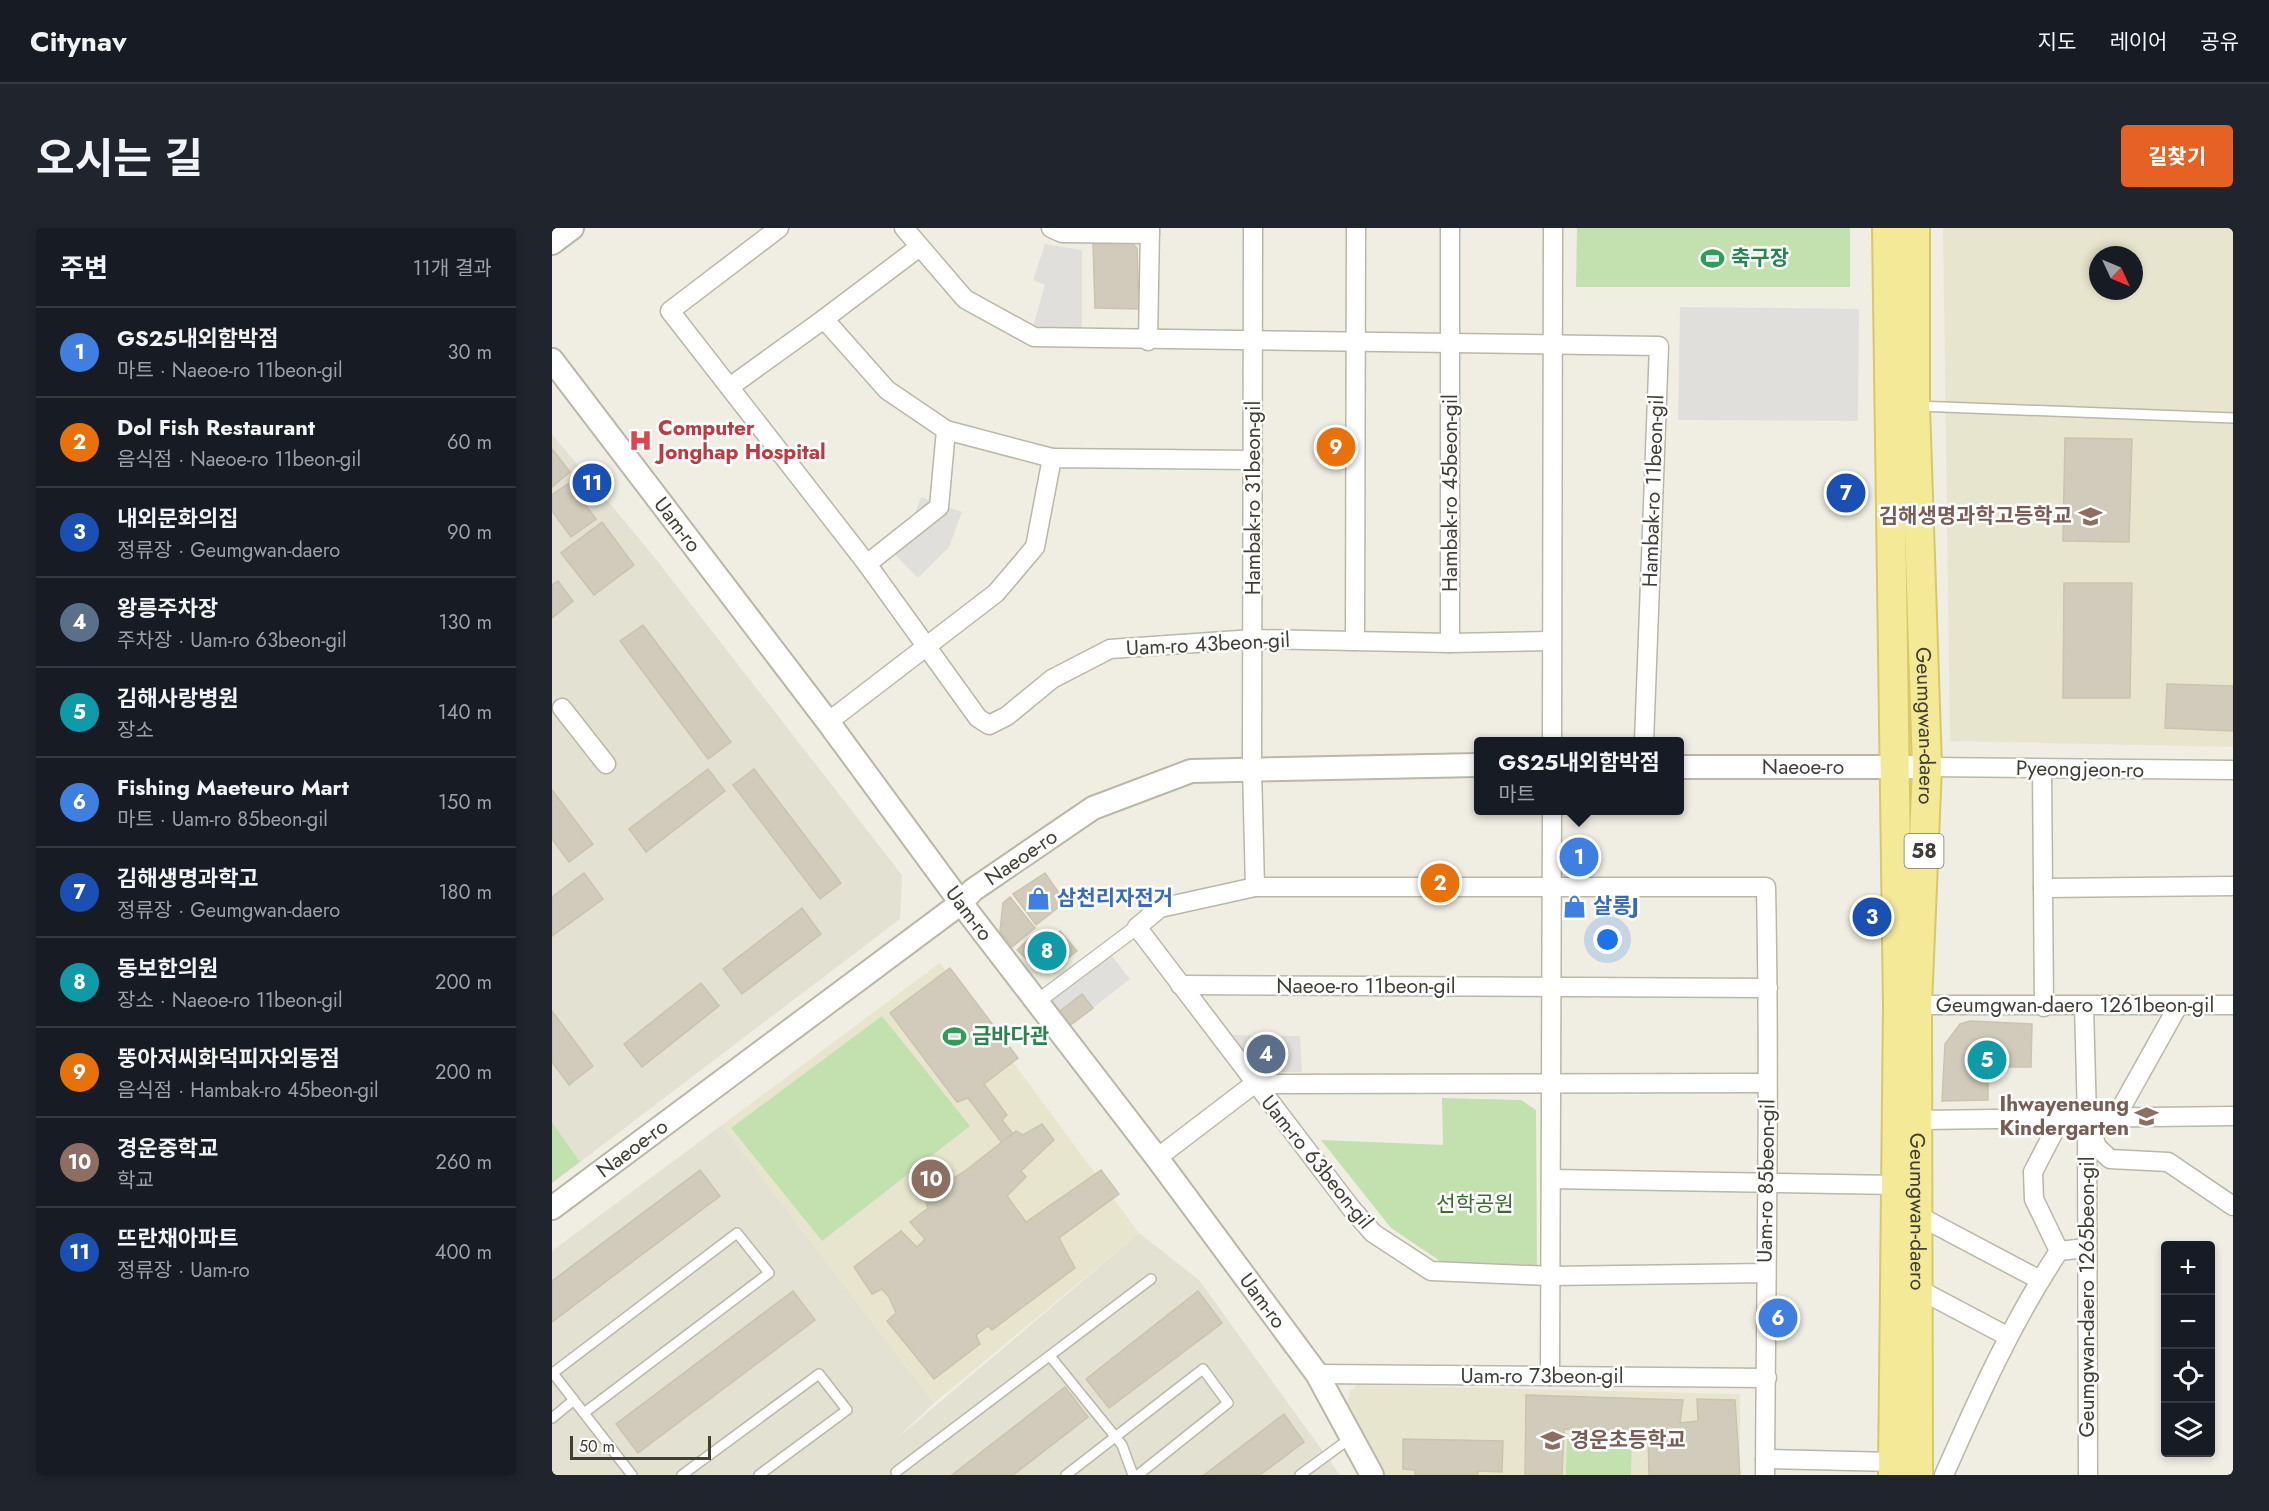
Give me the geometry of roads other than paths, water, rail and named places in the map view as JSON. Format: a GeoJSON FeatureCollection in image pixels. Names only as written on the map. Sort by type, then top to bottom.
{"type":"FeatureCollection","features":[{"type":"Feature","properties":{"kind":"main road","name":"Geumgwan-daero"},"geometry":{"type":"LineString","coordinates":[[1887,228],[1898,1118],[1895,1185],[1893,1469]]}},
{"type":"Feature","properties":{"kind":"main road","name":"Geumgwan-daero"},"geometry":{"type":"LineString","coordinates":[[1915,228],[1915,406],[1927,767],[1917,1005],[1920,1120],[1918,1475]]}},
{"type":"Feature","properties":{"kind":"street"},"geometry":{"type":"LineString","coordinates":[[552,243],[572,228]]}},
{"type":"Feature","properties":{"kind":"street"},"geometry":{"type":"LineString","coordinates":[[779,228],[670,311],[867,564],[926,648]]}},
{"type":"Feature","properties":{"kind":"street"},"geometry":{"type":"LineString","coordinates":[[904,228],[918,248],[965,299],[1034,337],[1148,341],[1552,345]]}},
{"type":"Feature","properties":{"kind":"street"},"geometry":{"type":"LineString","coordinates":[[1051,228],[1062,233],[1150,231],[1148,341]]}},
{"type":"Feature","properties":{"kind":"street","name":"Hambak-ro 31beon-gil"},"geometry":{"type":"LineString","coordinates":[[1253,228],[1252,768],[1255,887]]}},
{"type":"Feature","properties":{"kind":"street"},"geometry":{"type":"LineString","coordinates":[[1355,641],[1356,228]]}},
{"type":"Feature","properties":{"kind":"street","name":"Hambak-ro 45beon-gil"},"geometry":{"type":"LineString","coordinates":[[1450,228],[1450,643]]}},
{"type":"Feature","properties":{"kind":"street"},"geometry":{"type":"LineString","coordinates":[[1551,737],[1553,228]]}},
{"type":"Feature","properties":{"kind":"street"},"geometry":{"type":"LineString","coordinates":[[730,386],[918,248]]}},
{"type":"Feature","properties":{"kind":"street"},"geometry":{"type":"LineString","coordinates":[[824,319],[887,390],[946,430],[1052,458],[1253,460]]}},
{"type":"Feature","properties":{"kind":"street","name":"Hambak-ro 11beon-gil"},"geometry":{"type":"LineString","coordinates":[[1552,345],[1659,346],[1644,737]]}},
{"type":"Feature","properties":{"kind":"street","name":"Uam-ro"},"geometry":{"type":"LineString","coordinates":[[552,360],[828,722],[961,903],[1157,1158],[1317,1374],[1372,1475]]}},
{"type":"Feature","properties":{"kind":"street"},"geometry":{"type":"LineString","coordinates":[[867,564],[939,507],[946,430]]}},
{"type":"Feature","properties":{"kind":"street"},"geometry":{"type":"LineString","coordinates":[[828,722],[996,593],[1035,547],[1052,458]]}},
{"type":"Feature","properties":{"kind":"street","name":"Uam-ro 43beon-gil"},"geometry":{"type":"LineString","coordinates":[[926,648],[978,718],[989,725],[1007,716],[1052,679],[1110,649],[1253,639],[1450,643],[1550,641]]}},
{"type":"Feature","properties":{"kind":"street"},"geometry":{"type":"LineString","coordinates":[[562,708],[606,764]]}},
{"type":"Feature","properties":{"kind":"street","name":"Naeoe-ro"},"geometry":{"type":"LineString","coordinates":[[552,1208],[961,903],[973,890],[1093,807],[1191,771],[1474,765]]}},
{"type":"Feature","properties":{"kind":"street","name":"Naeoe-ro"},"geometry":{"type":"LineString","coordinates":[[1684,767],[1927,767]]}},
{"type":"Feature","properties":{"kind":"street","name":"Pyeongjeon-ro"},"geometry":{"type":"LineString","coordinates":[[1927,767],[2233,770]]}},
{"type":"Feature","properties":{"kind":"street"},"geometry":{"type":"LineString","coordinates":[[2042,769],[2044,1007]]}},
{"type":"Feature","properties":{"kind":"street"},"geometry":{"type":"LineString","coordinates":[[1550,1376],[1552,815]]}},
{"type":"Feature","properties":{"kind":"street"},"geometry":{"type":"LineString","coordinates":[[1037,1002],[1160,908],[1255,887],[1552,885]]}},
{"type":"Feature","properties":{"kind":"street","name":"Uam-ro 85beon-gil"},"geometry":{"type":"LineString","coordinates":[[1552,885],[1766,887],[1768,1182],[1765,1273],[1767,1378],[1765,1467]]}},
{"type":"Feature","properties":{"kind":"street"},"geometry":{"type":"LineString","coordinates":[[2043,888],[2233,886]]}},
{"type":"Feature","properties":{"kind":"street","name":"Uam-ro 63beon-gil"},"geometry":{"type":"LineString","coordinates":[[1137,927],[1254,1084],[1373,1233],[1431,1271],[1551,1276]]}},
{"type":"Feature","properties":{"kind":"street","name":"Naeoe-ro 11beon-gil"},"geometry":{"type":"LineString","coordinates":[[1180,986],[1768,988]]}},
{"type":"Feature","properties":{"kind":"street","name":"Geumgwan-daero 1261beon-gil"},"geometry":{"type":"LineString","coordinates":[[1917,1005],[2044,1007],[2233,1005]]}},
{"type":"Feature","properties":{"kind":"street"},"geometry":{"type":"LineString","coordinates":[[2116,1117],[2178,1005]]}},
{"type":"Feature","properties":{"kind":"street","name":"Geumgwan-daero 1265beon-gil"},"geometry":{"type":"LineString","coordinates":[[2084,1006],[2087,1118],[2088,1475]]}},
{"type":"Feature","properties":{"kind":"street"},"geometry":{"type":"LineString","coordinates":[[1551,1084],[1766,1083]]}},
{"type":"Feature","properties":{"kind":"street","name":"Uam-ro 63beon-gil"},"geometry":{"type":"LineString","coordinates":[[1157,1158],[1254,1084],[1551,1084]]}},
{"type":"Feature","properties":{"kind":"street"},"geometry":{"type":"LineString","coordinates":[[1920,1120],[2233,1116]]}},
{"type":"Feature","properties":{"kind":"street"},"geometry":{"type":"LineString","coordinates":[[2059,1251],[2034,1199],[2033,1172],[2061,1118]]}},
{"type":"Feature","properties":{"kind":"street"},"geometry":{"type":"LineString","coordinates":[[2087,1118],[2097,1147],[2110,1159],[2168,1162],[2233,1206]]}},
{"type":"Feature","properties":{"kind":"street"},"geometry":{"type":"LineString","coordinates":[[1551,1179],[1895,1185]]}},
{"type":"Feature","properties":{"kind":"street"},"geometry":{"type":"LineString","coordinates":[[1919,1216],[2040,1280]]}},
{"type":"Feature","properties":{"kind":"street"},"geometry":{"type":"LineString","coordinates":[[2059,1251],[2086,1248]]}},
{"type":"Feature","properties":{"kind":"street"},"geometry":{"type":"LineString","coordinates":[[1944,1475],[2007,1336],[2059,1251]]}},
{"type":"Feature","properties":{"kind":"street"},"geometry":{"type":"LineString","coordinates":[[1551,1276],[1765,1273]]}},
{"type":"Feature","properties":{"kind":"street"},"geometry":{"type":"LineString","coordinates":[[1920,1290],[2007,1336]]}},
{"type":"Feature","properties":{"kind":"street","name":"Uam-ro 73beon-gil"},"geometry":{"type":"LineString","coordinates":[[1317,1374],[1767,1378]]}},
{"type":"Feature","properties":{"kind":"street"},"geometry":{"type":"LineString","coordinates":[[1765,1467],[1893,1469]]}},
{"type":"Feature","properties":{"kind":"lane"},"geometry":{"type":"LineString","coordinates":[[1915,406],[2233,418]]}},
{"type":"Feature","properties":{"kind":"lane"},"geometry":{"type":"LineString","coordinates":[[584,1413],[769,1273],[737,1233],[552,1372],[632,1475]]}},
{"type":"Feature","properties":{"kind":"lane"},"geometry":{"type":"LineString","coordinates":[[896,1472],[1151,1279]]}},
{"type":"Feature","properties":{"kind":"lane"},"geometry":{"type":"LineString","coordinates":[[1050,1356],[1122,1445],[1133,1475]]}},
{"type":"Feature","properties":{"kind":"lane"},"geometry":{"type":"LineString","coordinates":[[1066,1475],[1203,1369],[1228,1403],[1138,1475]]}},
{"type":"Feature","properties":{"kind":"lane"},"geometry":{"type":"LineString","coordinates":[[682,1475],[819,1374],[847,1410],[759,1475]]}},
{"type":"Feature","properties":{"kind":"lane"},"geometry":{"type":"LineString","coordinates":[[552,1418],[574,1400]]}},
{"type":"Feature","properties":{"kind":"lane"},"geometry":{"type":"LineString","coordinates":[[1300,1475],[1352,1437]]}},
{"type":"Feature","properties":{"kind":"place","name":"축구장"},"geometry":{"type":"Point","coordinates":[1713,258]}},
{"type":"Feature","properties":{"kind":"place","name":"Computer Jonghap Hospital"},"geometry":{"type":"Point","coordinates":[640,440]}},
{"type":"Feature","properties":{"kind":"place","name":"뚱아저씨화덕피자외동점"},"geometry":{"type":"Point","coordinates":[1336,447]}},
{"type":"Feature","properties":{"kind":"place","name":"뜨란채아파트"},"geometry":{"type":"Point","coordinates":[592,483]}},
{"type":"Feature","properties":{"kind":"place","name":"김해생명과학고"},"geometry":{"type":"Point","coordinates":[1846,493]}},
{"type":"Feature","properties":{"kind":"place","name":"김해생명과학고등학교"},"geometry":{"type":"Point","coordinates":[2090,516]}},
{"type":"Feature","properties":{"kind":"place","name":"GS25내외함박점"},"geometry":{"type":"Point","coordinates":[1579,857]}},
{"type":"Feature","properties":{"kind":"place","name":"Dol Fish Restaurant"},"geometry":{"type":"Point","coordinates":[1440,883]}},
{"type":"Feature","properties":{"kind":"place","name":"삼천리자전거"},"geometry":{"type":"Point","coordinates":[1039,898]}},
{"type":"Feature","properties":{"kind":"place","name":"살롱J"},"geometry":{"type":"Point","coordinates":[1575,906]}},
{"type":"Feature","properties":{"kind":"place","name":"내외문화의집"},"geometry":{"type":"Point","coordinates":[1872,917]}},
{"type":"Feature","properties":{"kind":"place","name":"동보한의원"},"geometry":{"type":"Point","coordinates":[1047,951]}},
{"type":"Feature","properties":{"kind":"place","name":"금바다관"},"geometry":{"type":"Point","coordinates":[954,1036]}},
{"type":"Feature","properties":{"kind":"place","name":"왕릉주차장"},"geometry":{"type":"Point","coordinates":[1266,1054]}},
{"type":"Feature","properties":{"kind":"place","name":"김해사랑병원"},"geometry":{"type":"Point","coordinates":[1987,1060]}},
{"type":"Feature","properties":{"kind":"place","name":"Ihwayeneung Kindergarten"},"geometry":{"type":"Point","coordinates":[2147,1116]}},
{"type":"Feature","properties":{"kind":"place","name":"경운중학교"},"geometry":{"type":"Point","coordinates":[931,1179]}},
{"type":"Feature","properties":{"kind":"place","name":"Fishing Maeteuro Mart"},"geometry":{"type":"Point","coordinates":[1778,1318]}},
{"type":"Feature","properties":{"kind":"place","name":"경운초등학교"},"geometry":{"type":"Point","coordinates":[1552,1440]}},
{"type":"Feature","properties":{"kind":"park label","name":"선학공원"},"geometry":{"type":"Point","coordinates":[1475,1204]}}]}
